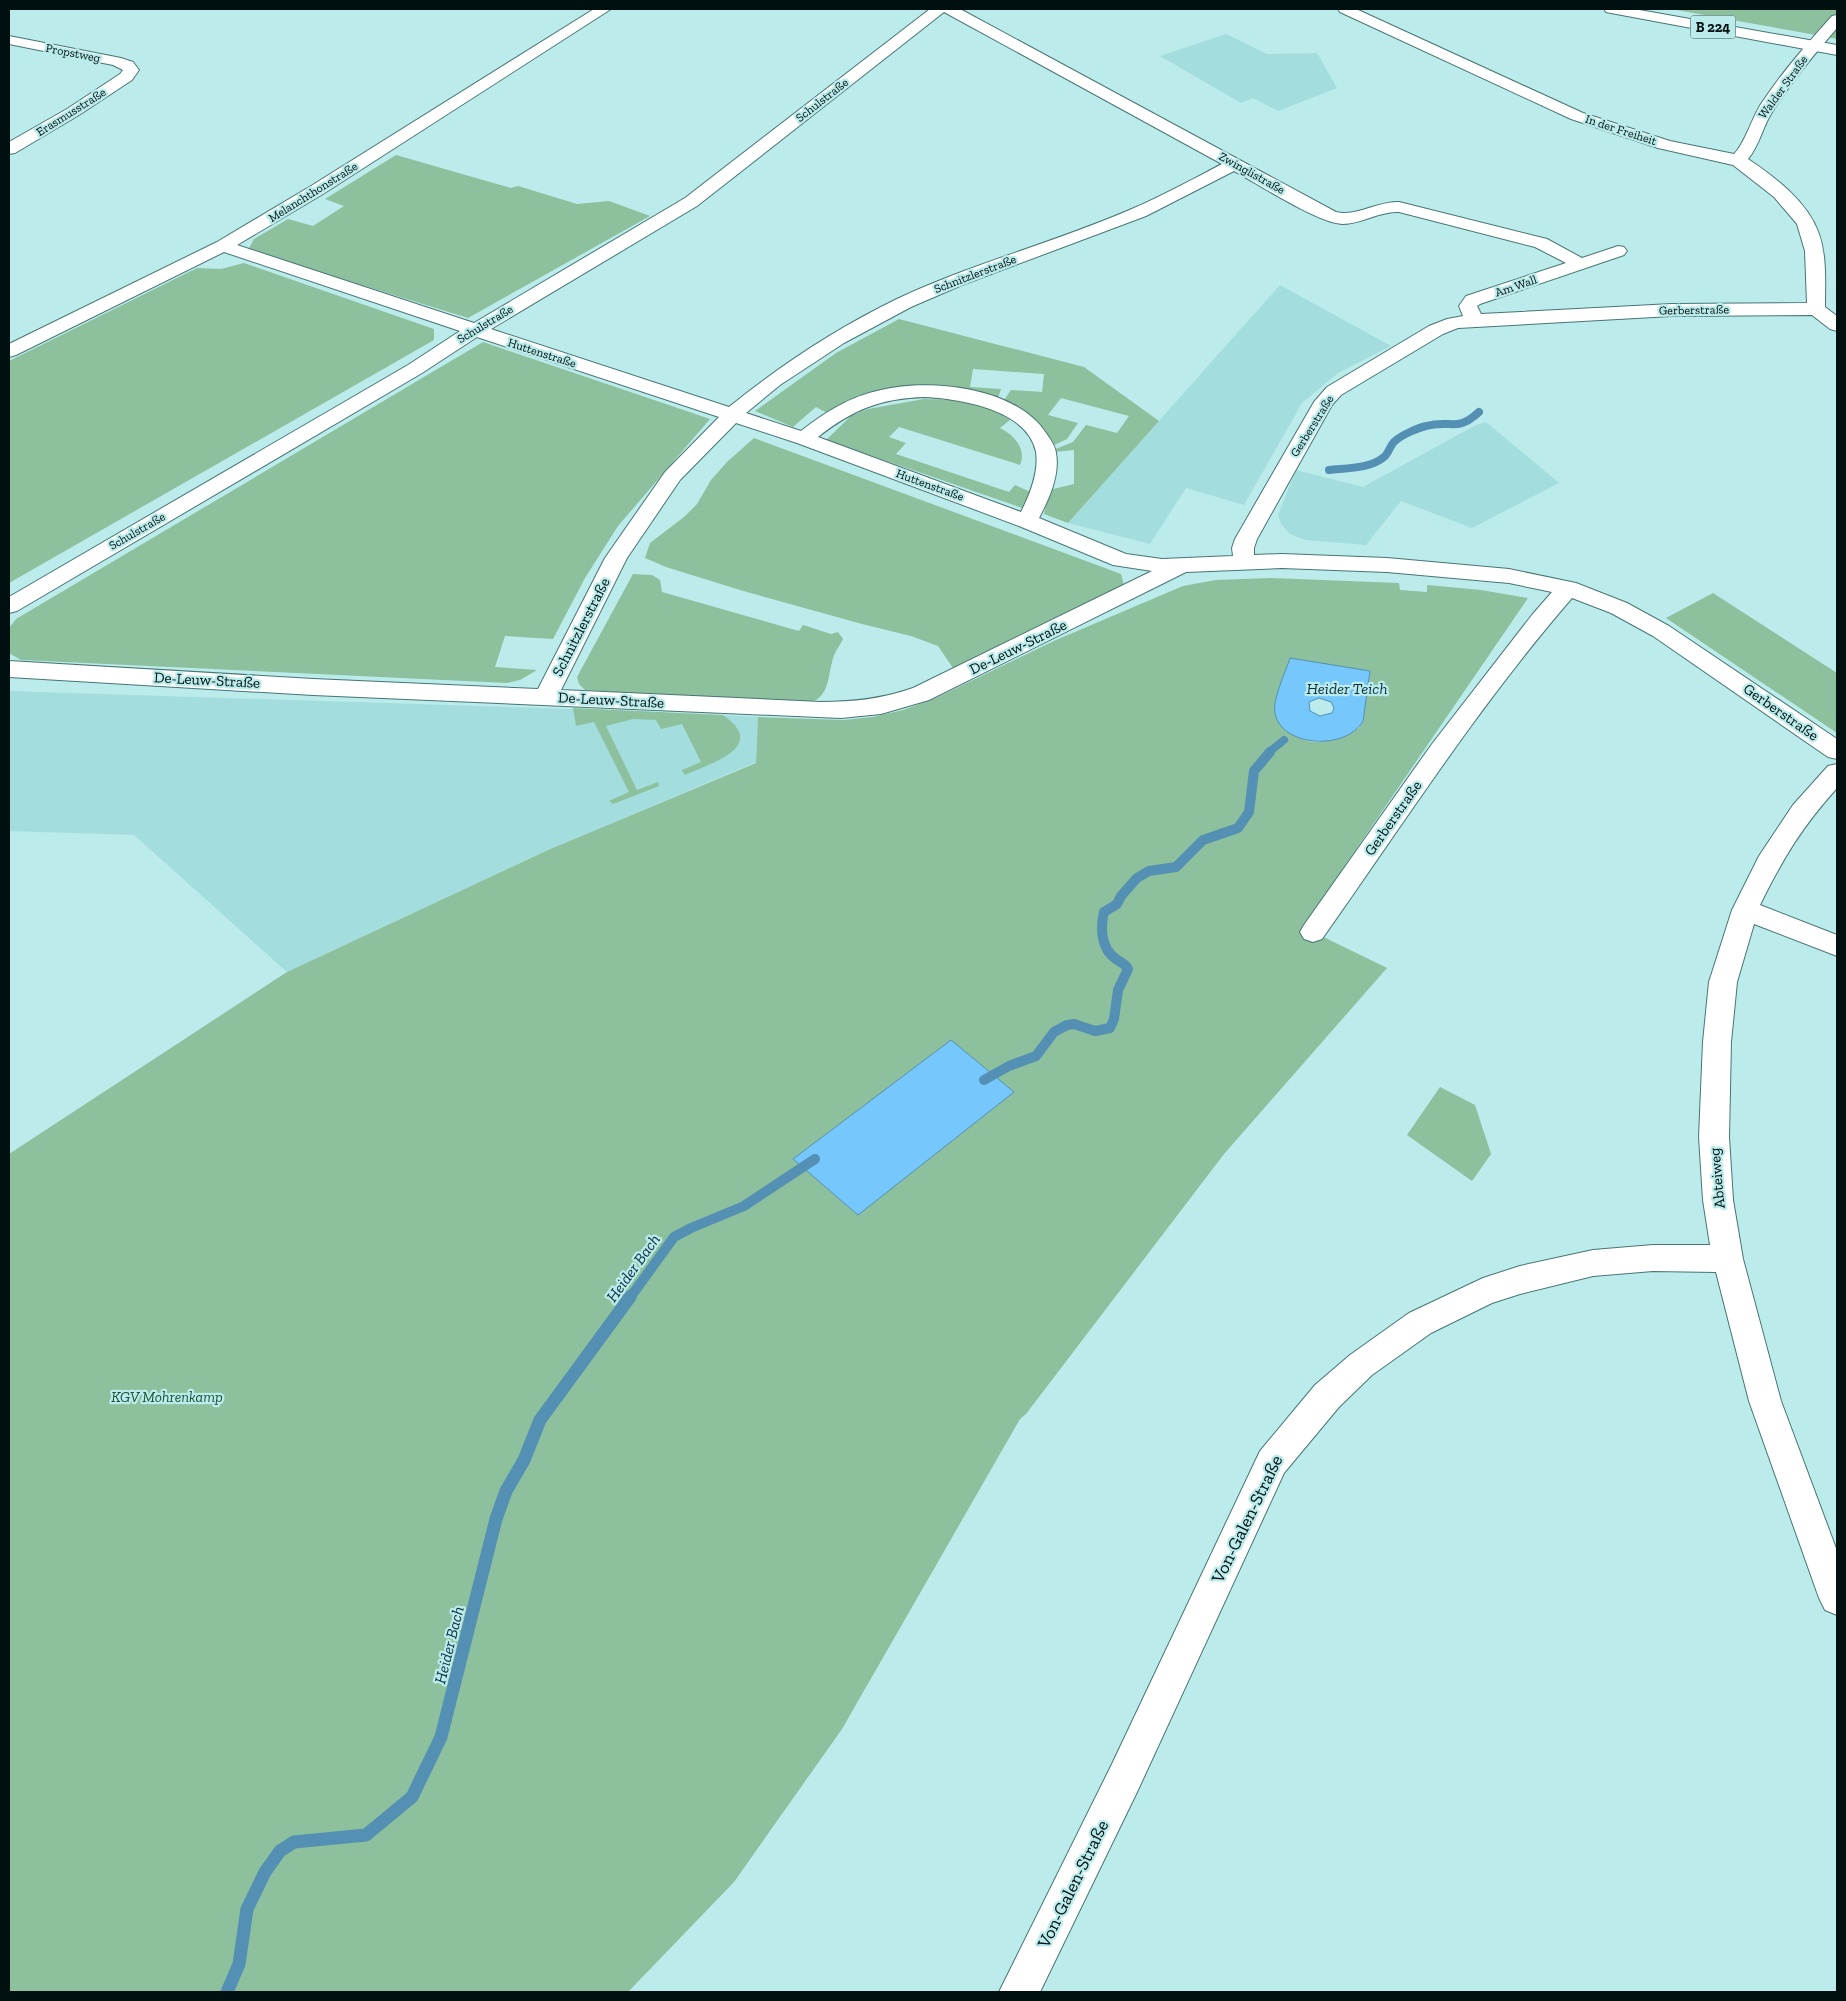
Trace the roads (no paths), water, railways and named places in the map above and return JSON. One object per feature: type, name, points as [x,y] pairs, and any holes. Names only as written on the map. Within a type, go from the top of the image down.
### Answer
[{"type":"street","name":"Melanchthonstraße","points":[[9,351],[223,246],[317,190],[604,9]]},
{"type":"street","name":"Schulstraße","points":[[9,606],[407,374],[475,330],[691,202],[939,9]]},
{"type":"street","name":"Zwinglistraße","points":[[949,9],[1336,218],[1361,216],[1384,207],[1398,207],[1541,243],[1578,261]]},
{"type":"street","name":"In der Freiheit","points":[[1346,9],[1578,116],[1647,140],[1717,158],[1737,160]]},
{"type":"street","name":"B 224","points":[[1611,9],[1837,50]]},
{"type":"street","name":"Walder Straße","points":[[1737,160],[1744,154],[1757,123],[1769,103],[1837,18]]},
{"type":"street","name":"Propstweg","points":[[9,40],[116,61],[128,65],[131,70],[130,72]]},
{"type":"street","name":"Erasmusstraße","points":[[9,148],[73,112],[126,77],[130,72]]},
{"type":"street","points":[[1737,160],[1781,194],[1804,218],[1810,232],[1815,254],[1816,309],[1837,325]]},
{"type":"street","name":"Schnitzlerstraße","points":[[545,697],[616,558],[672,476],[732,415],[773,381],[837,340],[904,303],[956,281],[1140,212],[1236,164]]},
{"type":"street","name":"Huttenstraße","points":[[223,246],[804,439],[1027,521],[1121,560],[1142,564],[1182,566],[1244,563]]},
{"type":"street","name":"Am Wall","points":[[1474,320],[1468,306],[1473,300],[1578,261],[1618,251]]},
{"type":"street","name":"Gerberstraße","points":[[1816,309],[1672,310],[1474,320],[1445,325],[1334,390],[1324,402],[1246,539],[1243,548],[1244,563],[1324,562],[1422,568],[1510,576],[1568,588],[1619,608],[1661,631],[1837,751]]},
{"type":"street","points":[[804,439],[829,418],[843,410],[883,395],[914,390],[939,391],[985,400],[1007,409],[1023,420],[1036,433],[1044,446],[1046,463],[1043,482],[1038,500],[1027,521]]},
{"type":"street","name":"De-Leuw-Straße","points":[[9,669],[847,711],[894,705],[921,694],[1182,566]]},
{"type":"street","name":"Gerberstraße","points":[[1312,932],[1441,750],[1540,620],[1568,588]]},
{"type":"street","name":"Abteiweg","points":[[1837,772],[1802,811],[1786,834],[1768,863],[1745,910],[1726,971],[1717,1042],[1714,1138],[1718,1200],[1728,1259],[1765,1402],[1837,1598]]},
{"type":"street","points":[[1745,910],[1837,946]]},
{"type":"street","name":"Von-Galen-Straße","points":[[1019,1992],[1124,1777],[1272,1462],[1326,1396],[1361,1365],[1420,1323],[1483,1292],[1520,1280],[1592,1263],[1653,1258],[1728,1259]]},
{"type":"water","name":"Heider Teich","points":[[1290,658],[1370,671],[1363,721],[1355,731],[1329,741],[1315,741],[1289,733],[1280,724],[1275,713],[1275,707]],"holes":[[[1319,698],[1331,702],[1334,708],[1332,713],[1320,716],[1310,711],[1309,702]]]},
{"type":"water","points":[[951,1040],[1014,1092],[858,1215],[793,1159]]},
{"type":"waterway","name":"Heider Bach","points":[[1329,470],[1372,464],[1386,455],[1395,441],[1410,432],[1435,424],[1459,424],[1479,412]]},
{"type":"waterway","name":"Heider Bach","points":[[1268,753],[1284,740]]},
{"type":"waterway","name":"Heider Bach","points":[[984,1080],[1009,1066],[1036,1056],[1054,1032],[1067,1025],[1074,1024],[1095,1031],[1110,1028],[1114,1019],[1118,990],[1128,969],[1107,950],[1102,931],[1104,912],[1117,904],[1121,896],[1137,878],[1149,871],[1176,867],[1203,840],[1238,828],[1249,812],[1254,771],[1270,752]]},
{"type":"waterway","name":"Heider Bach","points":[[629,1299],[674,1237],[744,1206],[815,1159]]},
{"type":"waterway","name":"Heider Bach","points":[[227,1992],[239,1964],[247,1909],[265,1872],[280,1851],[294,1842],[366,1835],[412,1797],[441,1737],[496,1519],[506,1491],[524,1460],[540,1420],[630,1297]]},
{"type":"park label","name":"KGV Mohrenkamp","points":[[167,1397]]}]
